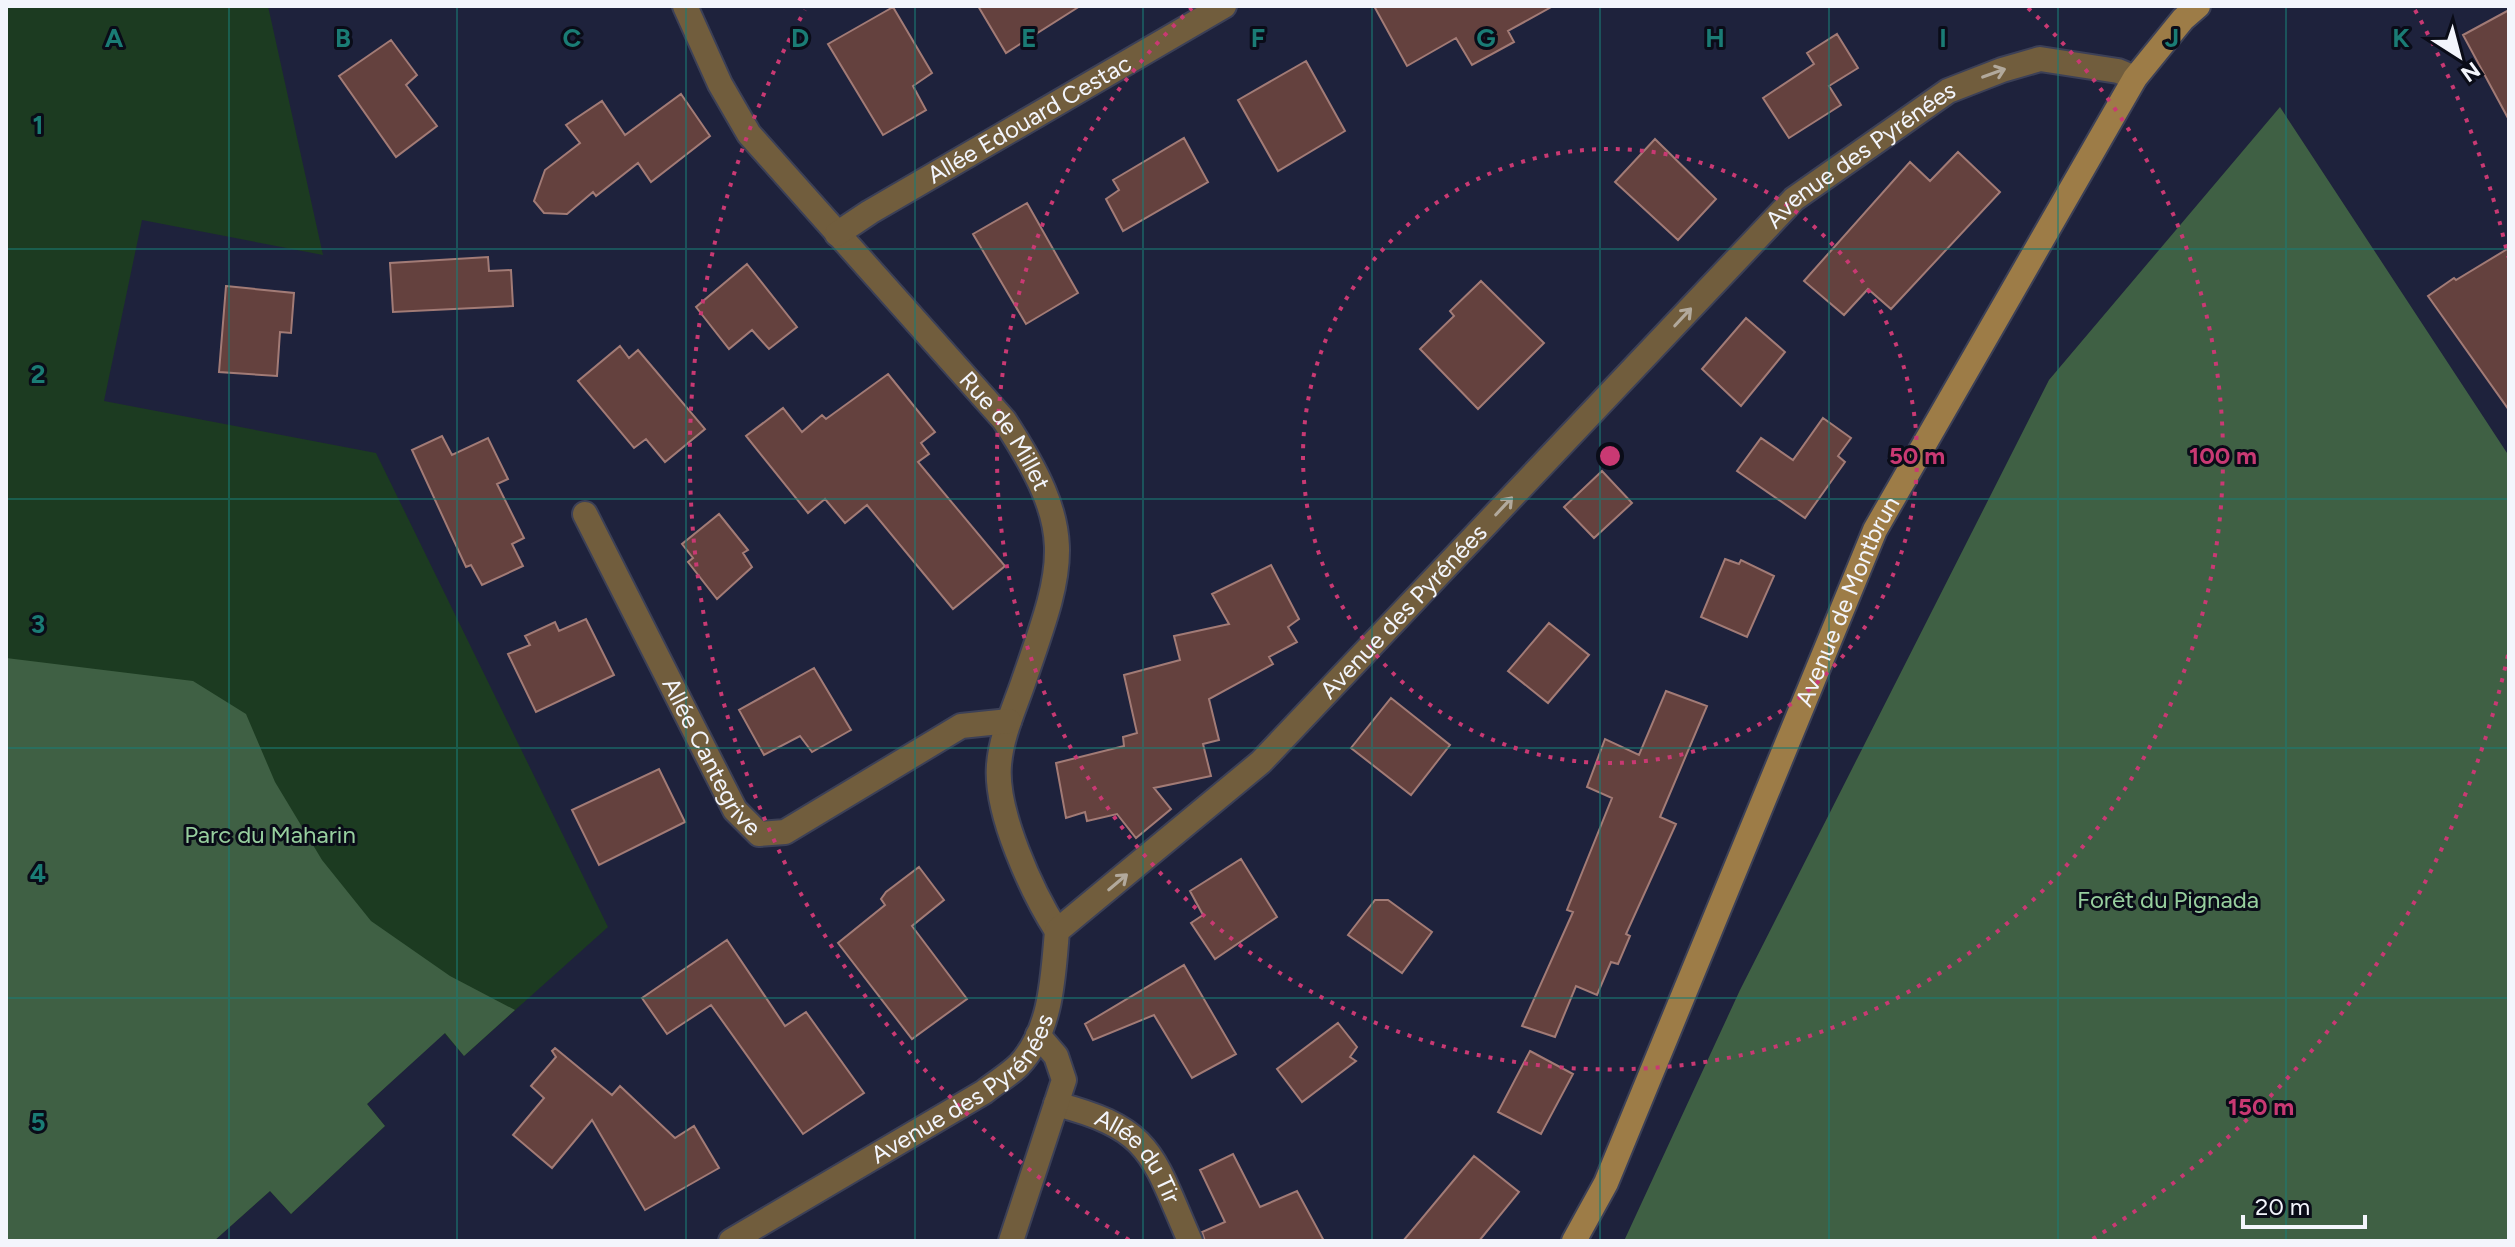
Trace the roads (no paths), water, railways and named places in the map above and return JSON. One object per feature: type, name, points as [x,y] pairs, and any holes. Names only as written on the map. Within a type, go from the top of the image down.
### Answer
[{"type":"street","name":"Rue de Millet","points":[[685,6],[720,84],[749,134],[1004,420],[1033,464],[1053,509],[1059,555],[1050,606],[1009,721],[999,766],[1007,817],[1024,873],[1057,931]]},
{"type":"street","name":"Allée Edouard Cestac","points":[[837,234],[1224,6]]},
{"type":"street","name":"Avenue de Montbrun","points":[[1574,1241],[1606,1183],[1875,530],[2135,78],[2183,19],[2198,6]]},
{"type":"street","name":"Avenue des Pyrénées","points":[[731,1241],[984,1092],[1019,1065],[1038,1035],[1051,997],[1057,931],[1261,762],[1794,199],[1948,91],[2002,70],[2040,59],[2118,71],[2135,78]]},
{"type":"street","name":"Allée Cantegrive","points":[[585,514],[735,810],[759,834],[785,832],[961,726],[1009,721]]},
{"type":"street","points":[[1011,1241],[1064,1080],[1056,1056],[1038,1035]]},
{"type":"street","name":"Allée du Tir","points":[[1056,1104],[1099,1115],[1133,1133],[1156,1163],[1190,1241]]},
{"type":"park label","name":"Parc du Maharin","points":[[270,835]]},
{"type":"park label","name":"Forêt du Pignada","points":[[2168,900]]}]
